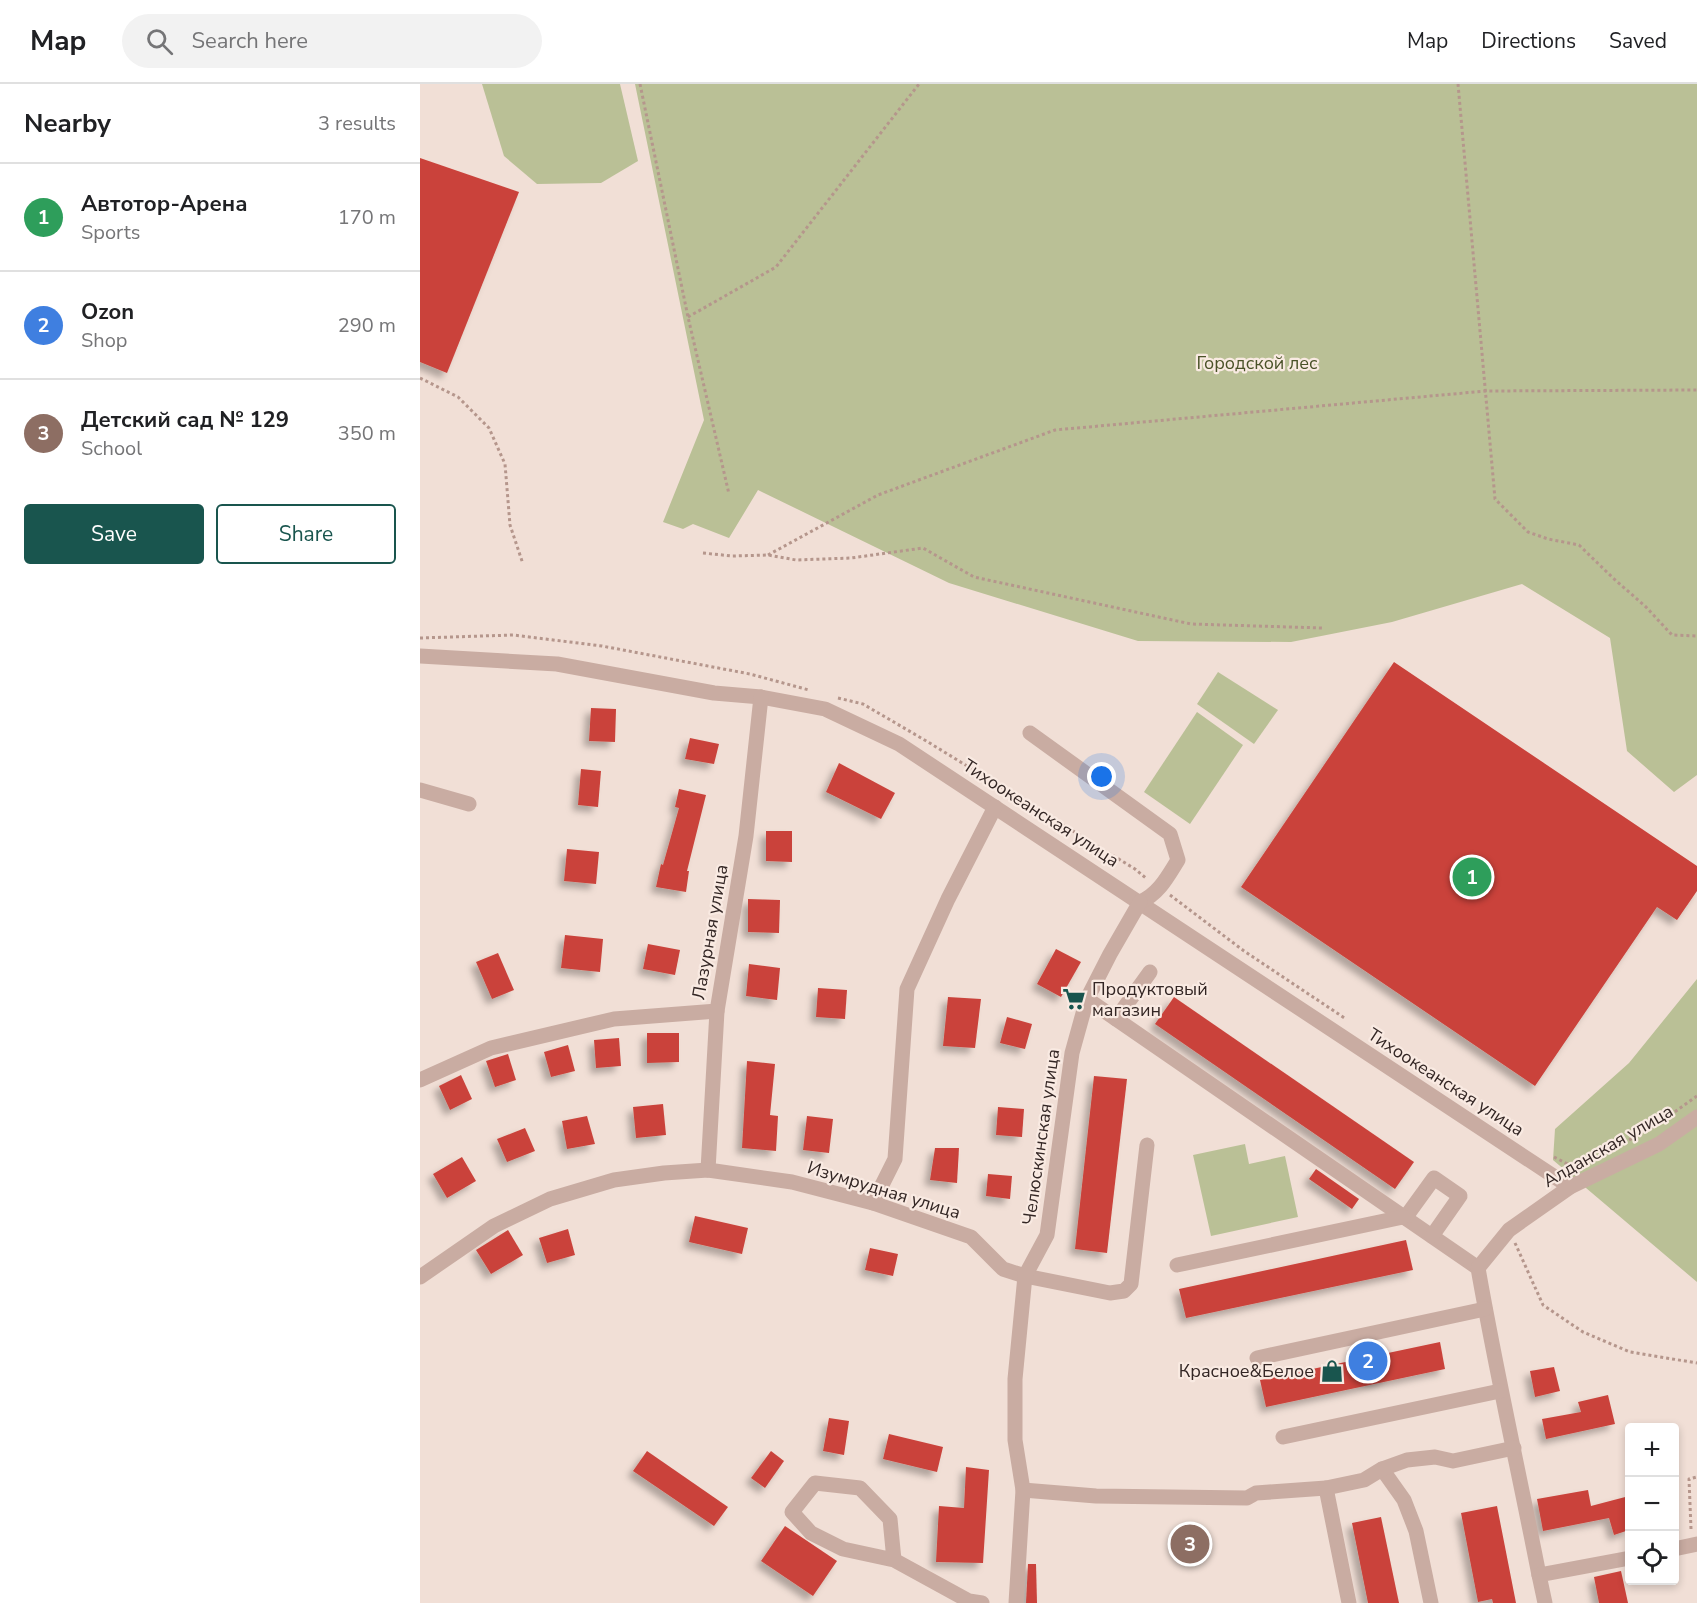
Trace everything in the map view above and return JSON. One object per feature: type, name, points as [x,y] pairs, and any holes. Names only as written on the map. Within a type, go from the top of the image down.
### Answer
[{"type":"street","name":"Тихоокеанская улица","points":[[420,656],[557,664],[714,693],[760,697],[825,708],[899,744],[1570,1187]]},
{"type":"street","name":"Лазурная улица","points":[[420,1080],[491,1048],[614,1019],[717,1011],[746,836],[760,697]]},
{"type":"street","points":[[1030,733],[1170,834],[1178,860],[1166,880],[1151,897],[1140,902]]},
{"type":"street","points":[[420,790],[470,804]]},
{"type":"street","points":[[873,1203],[895,1159],[907,989],[948,899],[995,807]]},
{"type":"street","name":"Челюскинская улица","points":[[1016,1603],[1023,1490],[1015,1440],[1015,1379],[1024,1276],[1047,1235],[1072,1053],[1087,999],[1140,902]]},
{"type":"street","points":[[1116,1020],[1150,972]]},
{"type":"street","points":[[1087,999],[1478,1268],[1500,1391],[1514,1448],[1545,1603]]},
{"type":"street","points":[[708,1170],[717,1011]]},
{"type":"street","name":"Алданская улица","points":[[1478,1268],[1509,1230],[1570,1187],[1659,1144],[1697,1117]]},
{"type":"street","name":"Изумрудная улица","points":[[420,1276],[494,1226],[550,1199],[614,1180],[708,1170],[792,1182],[873,1203],[971,1237],[1003,1269],[1024,1276],[1110,1293],[1124,1291],[1131,1284],[1147,1145]]},
{"type":"street","points":[[1177,1265],[1404,1217],[1434,1178],[1460,1196],[1432,1236]]},
{"type":"street","points":[[1257,1358],[1485,1309]]},
{"type":"street","points":[[1283,1437],[1500,1391]]},
{"type":"street","points":[[1023,1490],[1096,1496],[1247,1498],[1256,1493],[1326,1488],[1364,1480],[1382,1469],[1407,1460],[1435,1457],[1453,1461],[1514,1448]]},
{"type":"street","points":[[1382,1469],[1404,1500],[1416,1531],[1431,1603]]},
{"type":"street","points":[[894,1560],[890,1519],[860,1488],[815,1483],[792,1512],[811,1533],[843,1549],[894,1560],[969,1601],[982,1603]]},
{"type":"street","points":[[1326,1488],[1349,1603]]},
{"type":"street","points":[[1679,1548],[1697,1544]]},
{"type":"street","points":[[1539,1575],[1625,1559]]},
{"type":"path","points":[[640,84],[688,317],[729,494]]},
{"type":"path","points":[[688,317],[777,267],[919,84]]},
{"type":"path","points":[[1458,84],[1495,499],[1528,532],[1548,539],[1579,545],[1646,607],[1672,635],[1697,636]]},
{"type":"path","points":[[420,378],[458,397],[489,428],[505,464],[510,525],[523,564]]},
{"type":"path","points":[[768,555],[878,495],[1055,430],[1486,391],[1697,390]]},
{"type":"path","points":[[703,553],[732,556],[768,555],[796,560],[851,558],[923,548],[974,577],[1180,622],[1323,628]]},
{"type":"path","points":[[1509,1230],[1543,1305],[1583,1332],[1630,1352],[1697,1364]]},
{"type":"path","points":[[1691,1529],[1689,1479],[1697,1477]]},
{"type":"green space","points":[[482,84],[620,84],[638,161],[601,183],[537,184],[504,156]]},
{"type":"green space","name":"Городской лес","points":[[635,84],[1697,84],[1697,775],[1674,792],[1627,751],[1610,638],[1522,584],[1392,622],[1291,642],[1138,641],[949,583],[758,490],[729,538],[693,524],[683,529],[663,522],[704,420]]},
{"type":"green space","points":[[1218,672],[1278,710],[1254,744],[1197,704]]},
{"type":"green space","points":[[1197,712],[1243,745],[1190,824],[1144,792]]},
{"type":"green space","points":[[1697,979],[1697,1282],[1553,1160],[1555,1129],[1629,1063]]},
{"type":"green space","points":[[1245,1144],[1249,1164],[1285,1156],[1298,1217],[1211,1236],[1193,1155]]},
{"type":"building","points":[[420,158],[519,192],[447,373],[420,362]]},
{"type":"building","points":[[1394,662],[1697,866],[1697,891],[1677,920],[1657,907],[1535,1086],[1241,887]]},
{"type":"building","points":[[591,708],[616,709],[615,742],[589,741]]},
{"type":"building","points":[[690,738],[719,744],[714,764],[685,759]]},
{"type":"building","points":[[839,763],[895,793],[881,819],[826,792]]},
{"type":"building","points":[[581,769],[601,771],[598,807],[578,805]]},
{"type":"building","points":[[679,789],[706,795],[687,871],[689,871],[686,892],[656,887],[679,808],[675,807]]},
{"type":"building","points":[[766,831],[792,831],[792,862],[766,861]]},
{"type":"building","points":[[567,849],[599,852],[596,884],[564,881]]},
{"type":"building","points":[[748,899],[780,900],[779,933],[748,932]]},
{"type":"building","points":[[565,935],[603,939],[600,972],[561,968]]},
{"type":"building","points":[[648,944],[680,950],[675,975],[643,969]]},
{"type":"building","points":[[1056,949],[1081,962],[1061,997],[1037,984]]},
{"type":"building","points":[[498,953],[514,990],[492,999],[476,962]]},
{"type":"building","points":[[749,964],[780,968],[777,1000],[746,996]]},
{"type":"building","points":[[818,988],[847,990],[845,1019],[816,1017]]},
{"type":"building","points":[[948,997],[981,999],[975,1048],[943,1046]]},
{"type":"building","points":[[1174,997],[1414,1162],[1395,1189],[1155,1024]]},
{"type":"building","points":[[1007,1017],[1032,1024],[1025,1049],[1000,1043]]},
{"type":"building","points":[[647,1033],[679,1033],[679,1062],[647,1063]]},
{"type":"building","points":[[619,1038],[621,1066],[596,1068],[594,1040]]},
{"type":"building","points":[[568,1045],[575,1071],[551,1077],[544,1052]]},
{"type":"building","points":[[508,1054],[516,1080],[495,1087],[486,1061]]},
{"type":"building","points":[[747,1061],[775,1064],[770,1115],[778,1116],[776,1151],[742,1148]]},
{"type":"building","points":[[461,1075],[472,1099],[450,1110],[439,1086]]},
{"type":"building","points":[[1094,1076],[1127,1079],[1107,1253],[1075,1249]]},
{"type":"building","points":[[663,1104],[666,1135],[636,1138],[633,1107]]},
{"type":"building","points":[[998,1107],[1024,1109],[1022,1137],[996,1135]]},
{"type":"building","points":[[587,1116],[595,1144],[567,1149],[562,1121]]},
{"type":"building","points":[[807,1116],[833,1119],[829,1153],[803,1150]]},
{"type":"building","points":[[525,1128],[535,1151],[507,1162],[497,1139]]},
{"type":"building","points":[[935,1148],[959,1148],[957,1183],[930,1180]]},
{"type":"building","points":[[462,1157],[476,1181],[447,1198],[433,1174]]},
{"type":"building","points":[[1316,1169],[1359,1199],[1352,1209],[1309,1179]]},
{"type":"building","points":[[988,1174],[1012,1176],[1010,1199],[986,1196]]},
{"type":"building","points":[[695,1216],[748,1228],[742,1254],[689,1242]]},
{"type":"building","points":[[568,1229],[575,1255],[547,1263],[539,1238]]},
{"type":"building","points":[[508,1230],[523,1255],[491,1274],[476,1250]]},
{"type":"building","points":[[1406,1240],[1413,1270],[1186,1318],[1179,1289]]},
{"type":"building","points":[[870,1248],[898,1254],[893,1276],[865,1270]]},
{"type":"building","points":[[1440,1342],[1445,1369],[1266,1407],[1260,1380]]},
{"type":"building","points":[[1554,1367],[1560,1391],[1535,1397],[1530,1371]]},
{"type":"building","points":[[1608,1395],[1615,1424],[1546,1439],[1542,1419],[1581,1412],[1578,1402]]},
{"type":"building","points":[[829,1418],[849,1421],[844,1455],[823,1451]]},
{"type":"building","points":[[889,1434],[943,1447],[937,1472],[883,1459]]},
{"type":"building","points":[[647,1451],[728,1507],[714,1526],[633,1471]]},
{"type":"building","points":[[771,1451],[784,1461],[765,1488],[751,1478]]},
{"type":"building","points":[[966,1467],[989,1470],[983,1563],[936,1562],[939,1506],[964,1508]]},
{"type":"building","points":[[1588,1490],[1591,1506],[1625,1497],[1625,1531],[1614,1535],[1609,1518],[1543,1531],[1537,1499]]},
{"type":"building","points":[[1497,1506],[1516,1603],[1493,1603],[1492,1599],[1478,1602],[1461,1513]]},
{"type":"building","points":[[1381,1517],[1399,1603],[1368,1603],[1352,1523]]},
{"type":"building","points":[[785,1526],[837,1561],[813,1596],[761,1561]]},
{"type":"building","points":[[1028,1564],[1036,1564],[1037,1603],[1026,1603]]},
{"type":"building","points":[[1621,1571],[1628,1603],[1599,1603],[1594,1577]]},
{"type":"place","name":"Автотор-Арена","points":[[1472,877]]},
{"type":"place","name":"Продуктовый магазин","points":[[1074,999]]},
{"type":"place","name":"Ozon","points":[[1368,1361]]},
{"type":"place","name":"Красное&Белое","points":[[1332,1371]]},
{"type":"place","name":"Детский сад № 129","points":[[1190,1544]]}]
